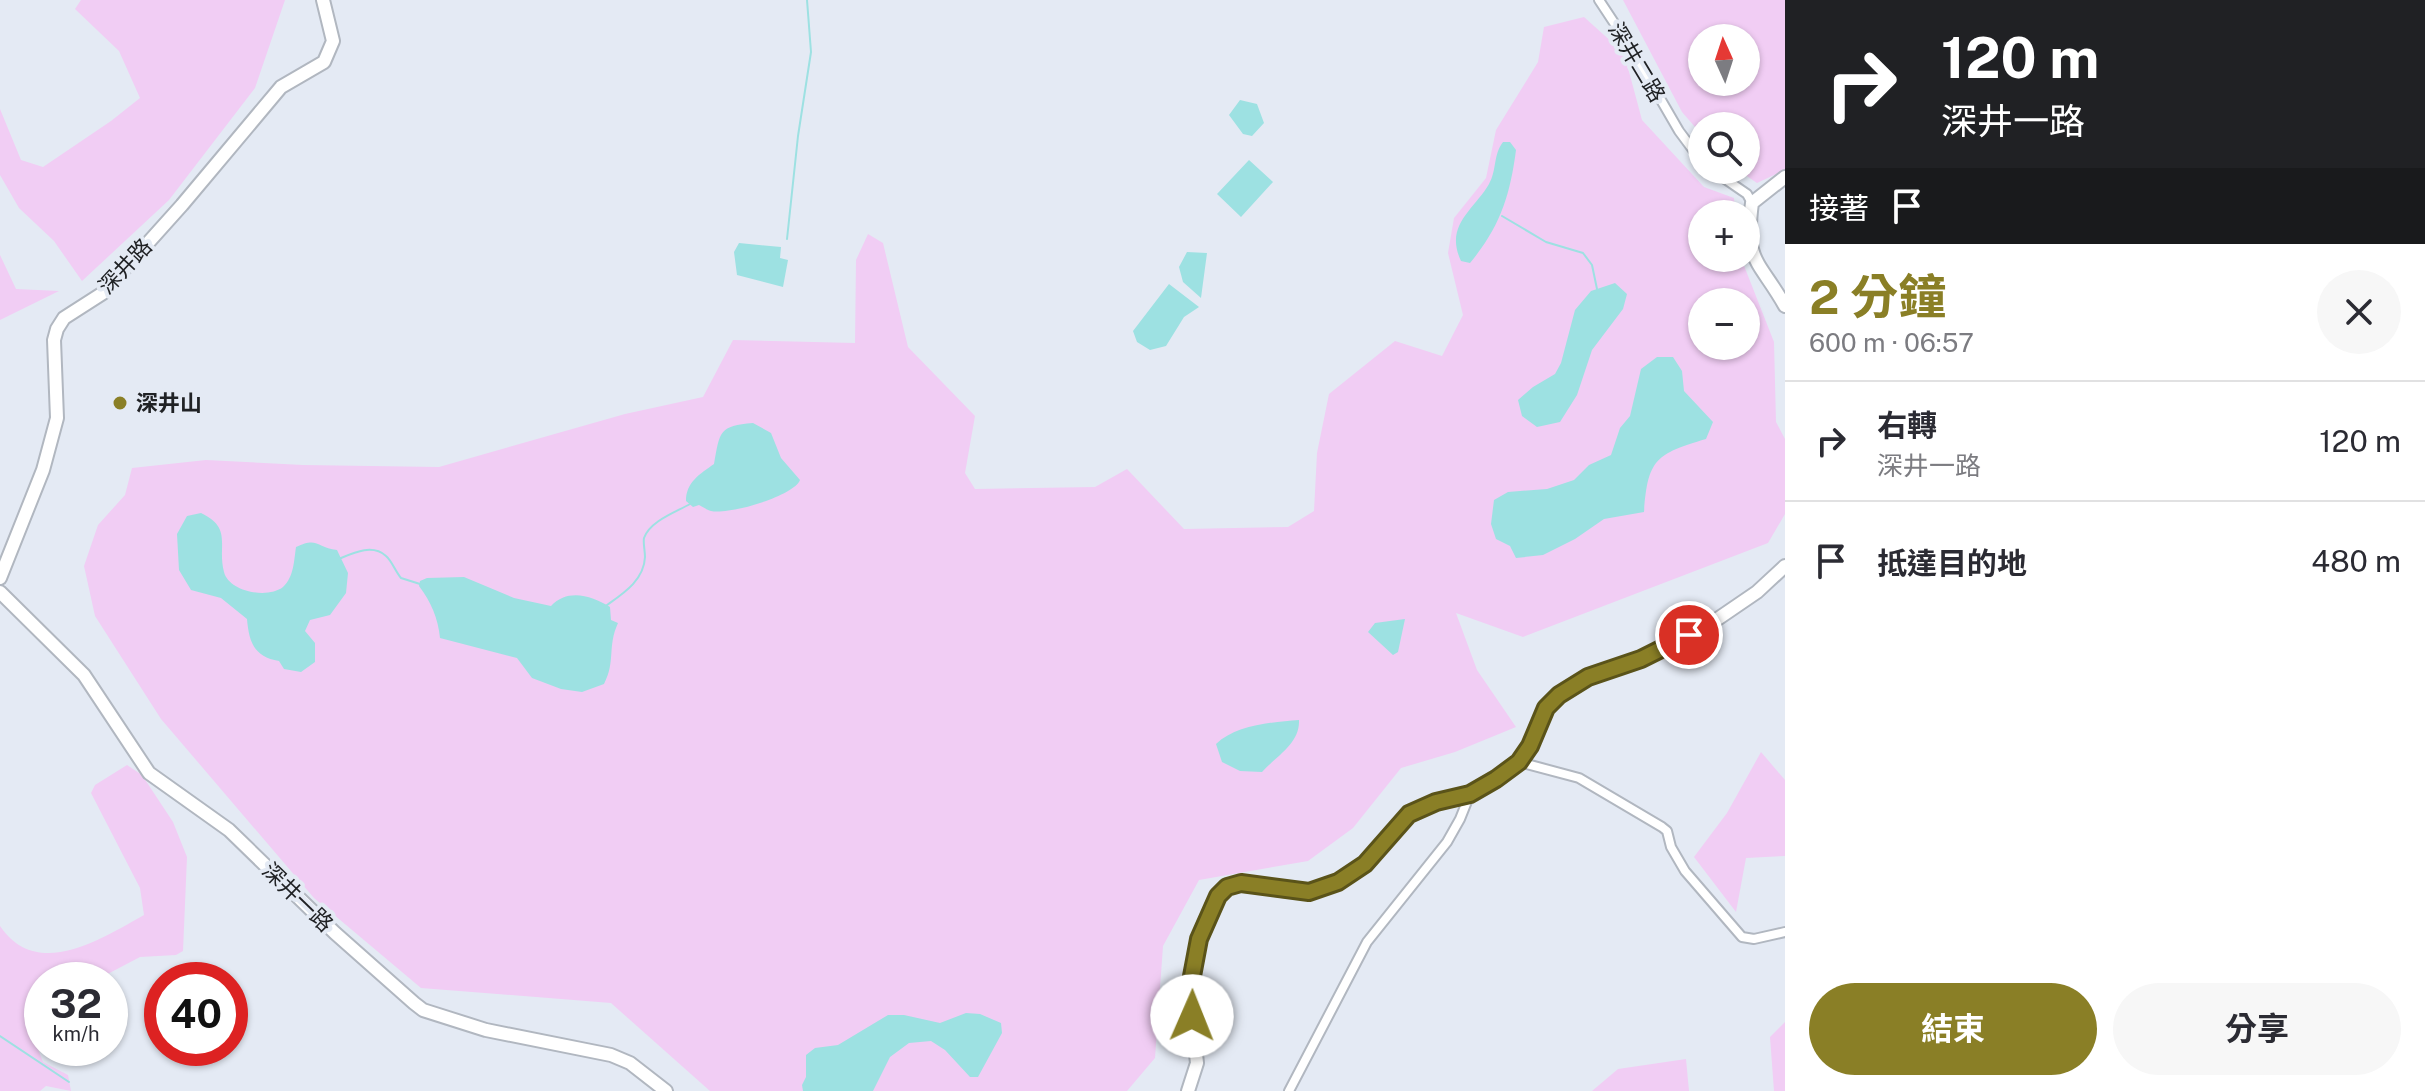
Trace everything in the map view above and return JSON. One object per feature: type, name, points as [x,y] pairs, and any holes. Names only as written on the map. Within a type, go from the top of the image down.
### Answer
[{"type":"street","name":"深井路","points":[[0,578],[43,470],[57,418],[54,340],[57,329],[64,318],[103,293],[281,87],[324,62],[333,41],[323,0]]},
{"type":"street","name":"深井二路","points":[[1599,0],[1688,143]]},
{"type":"street","points":[[1756,200],[1785,177]]},
{"type":"street","points":[[1732,184],[1750,200]]},
{"type":"street","points":[[1760,268],[1785,306]]},
{"type":"street","points":[[1188,1091],[1197,1063],[1189,992],[1199,939],[1218,896],[1227,887],[1241,883],[1309,892],[1338,882],[1365,864],[1409,814],[1436,802],[1470,794],[1519,762],[1530,746],[1546,708],[1559,695],[1588,677],[1641,659],[1716,620],[1757,592],[1785,566]]},
{"type":"street","name":"深井一路","points":[[0,592],[84,675],[149,773],[229,830],[335,933],[423,1010],[486,1030],[611,1055],[630,1063],[666,1091]]},
{"type":"street","points":[[1519,762],[1579,778],[1662,827],[1667,831],[1671,847],[1685,871],[1742,937],[1754,939],[1785,932]]},
{"type":"street","points":[[1289,1091],[1367,942],[1447,842],[1470,794]]},
{"type":"shaded area","points":[[81,0],[285,0],[255,88],[169,200],[82,281],[54,241],[19,208],[0,175],[0,109],[21,160],[43,167],[140,98],[119,51],[75,9]]},
{"type":"shaded area","points":[[1623,0],[1785,0],[1785,170],[1760,182],[1760,112],[1688,112],[1688,119]]},
{"type":"shaded area","points":[[1584,17],[1624,53],[1642,120],[1688,170],[1688,184],[1701,184],[1734,198],[1688,200],[1688,272],[1746,272],[1753,288],[1688,288],[1688,360],[1760,360],[1760,306],[1774,342],[1776,422],[1785,439],[1785,514],[1768,543],[1523,637],[1456,613],[1477,670],[1516,727],[1455,752],[1401,768],[1353,828],[1308,861],[1199,880],[1163,946],[1155,1058],[1127,1091],[710,1091],[611,1003],[421,988],[314,898],[161,719],[95,616],[84,566],[98,525],[125,495],[132,468],[206,460],[439,467],[625,414],[703,397],[733,340],[855,343],[856,260],[868,234],[883,243],[908,347],[975,416],[965,473],[975,489],[1095,487],[1127,469],[1184,529],[1288,527],[1314,511],[1317,453],[1329,394],[1395,341],[1442,356],[1463,315],[1448,253],[1454,218],[1486,178],[1496,130],[1538,62],[1544,27]]},
{"type":"shaded area","points":[[1240,100],[1257,104],[1264,123],[1252,136],[1243,134],[1229,115]]},
{"type":"shaded area","points":[[1503,142],[1510,142],[1516,150],[1502,210],[1489,237],[1470,263],[1461,261],[1456,237],[1458,228],[1489,184]]},
{"type":"shaded area","points":[[1249,160],[1273,182],[1241,217],[1217,194]]},
{"type":"shaded area","points":[[739,243],[781,247],[780,258],[788,260],[783,287],[737,275],[734,252]]},
{"type":"shaded area","points":[[1187,252],[1207,253],[1201,298],[1183,282],[1179,267]]},
{"type":"shaded area","points":[[0,255],[16,289],[59,291],[0,320]]},
{"type":"shaded area","points":[[1615,283],[1627,294],[1623,309],[1592,350],[1577,395],[1560,422],[1537,427],[1522,416],[1518,400],[1555,374],[1561,363],[1575,310],[1591,291]]},
{"type":"shaded area","points":[[1169,284],[1199,307],[1184,317],[1166,346],[1150,350],[1137,342],[1133,331]]},
{"type":"shaded area","points":[[1657,357],[1673,357],[1682,371],[1684,391],[1713,422],[1706,439],[1675,449],[1657,462],[1648,481],[1644,512],[1604,519],[1575,539],[1543,555],[1516,558],[1510,546],[1496,539],[1491,524],[1494,500],[1508,492],[1547,489],[1574,480],[1589,465],[1611,455],[1620,428],[1630,416],[1641,369]]},
{"type":"shaded area","points":[[753,423],[771,433],[781,458],[800,480],[774,498],[745,507],[710,511],[699,505],[693,507],[686,501],[688,489],[714,464],[723,432],[733,426]]},
{"type":"shaded area","points":[[201,513],[211,519],[220,531],[222,563],[227,579],[250,592],[268,593],[283,587],[291,573],[296,547],[313,543],[337,550],[348,573],[346,593],[330,615],[310,620],[305,631],[315,643],[315,662],[301,672],[284,669],[279,661],[258,652],[249,635],[247,619],[221,598],[191,590],[179,570],[177,534],[187,516]]},
{"type":"shaded area","points":[[464,577],[514,598],[551,606],[565,597],[580,596],[610,607],[611,620],[618,623],[604,684],[582,692],[561,689],[532,678],[517,658],[440,638],[436,617],[419,586],[420,581]]},
{"type":"shaded area","points":[[1405,619],[1398,652],[1393,655],[1368,632],[1375,623]]},
{"type":"shaded area","points":[[1299,720],[1296,736],[1262,772],[1240,771],[1222,762],[1216,744],[1224,738],[1255,726]]},
{"type":"shaded area","points":[[1761,752],[1785,780],[1785,856],[1746,858],[1736,912],[1694,857],[1727,813]]},
{"type":"shaded area","points":[[127,765],[142,775],[173,822],[187,857],[183,951],[176,955],[140,957],[128,963],[24,962],[24,1066],[51,1066],[68,1075],[71,1091],[46,1086],[40,1091],[0,1091],[0,926],[15,942],[32,951],[50,953],[89,944],[144,915],[140,888],[91,793],[95,785]]},
{"type":"shaded area","points":[[966,1013],[980,1014],[1001,1023],[1002,1033],[978,1077],[970,1077],[945,1050],[931,1041],[909,1043],[890,1057],[873,1091],[803,1091],[806,1055],[815,1048],[838,1045],[888,1015],[904,1015],[940,1023]]},
{"type":"shaded area","points":[[1785,1022],[1785,1091],[1774,1091],[1770,1037]]},
{"type":"shaded area","points":[[1686,1059],[1689,1091],[1592,1091],[1618,1069]]},
{"type":"waterway","points":[[787,239],[811,52],[807,0]]},
{"type":"waterway","points":[[1502,216],[1546,242],[1583,253],[1592,265],[1597,289]]},
{"type":"waterway","points":[[607,605],[632,585],[641,573],[647,532],[664,518],[690,504]]},
{"type":"waterway","points":[[341,558],[364,550],[375,550],[388,558],[401,578],[420,584]]},
{"type":"waterway","points":[[0,1036],[69,1082]]},
{"type":"place","name":"深井山","points":[[120,403]]},
{"type":"route","points":[[1192,1016],[1189,992],[1199,939],[1218,896],[1227,887],[1241,883],[1309,892],[1338,882],[1365,864],[1409,814],[1436,802],[1470,794],[1519,762],[1530,746],[1546,708],[1559,695],[1588,677],[1641,659],[1689,635]]}]
